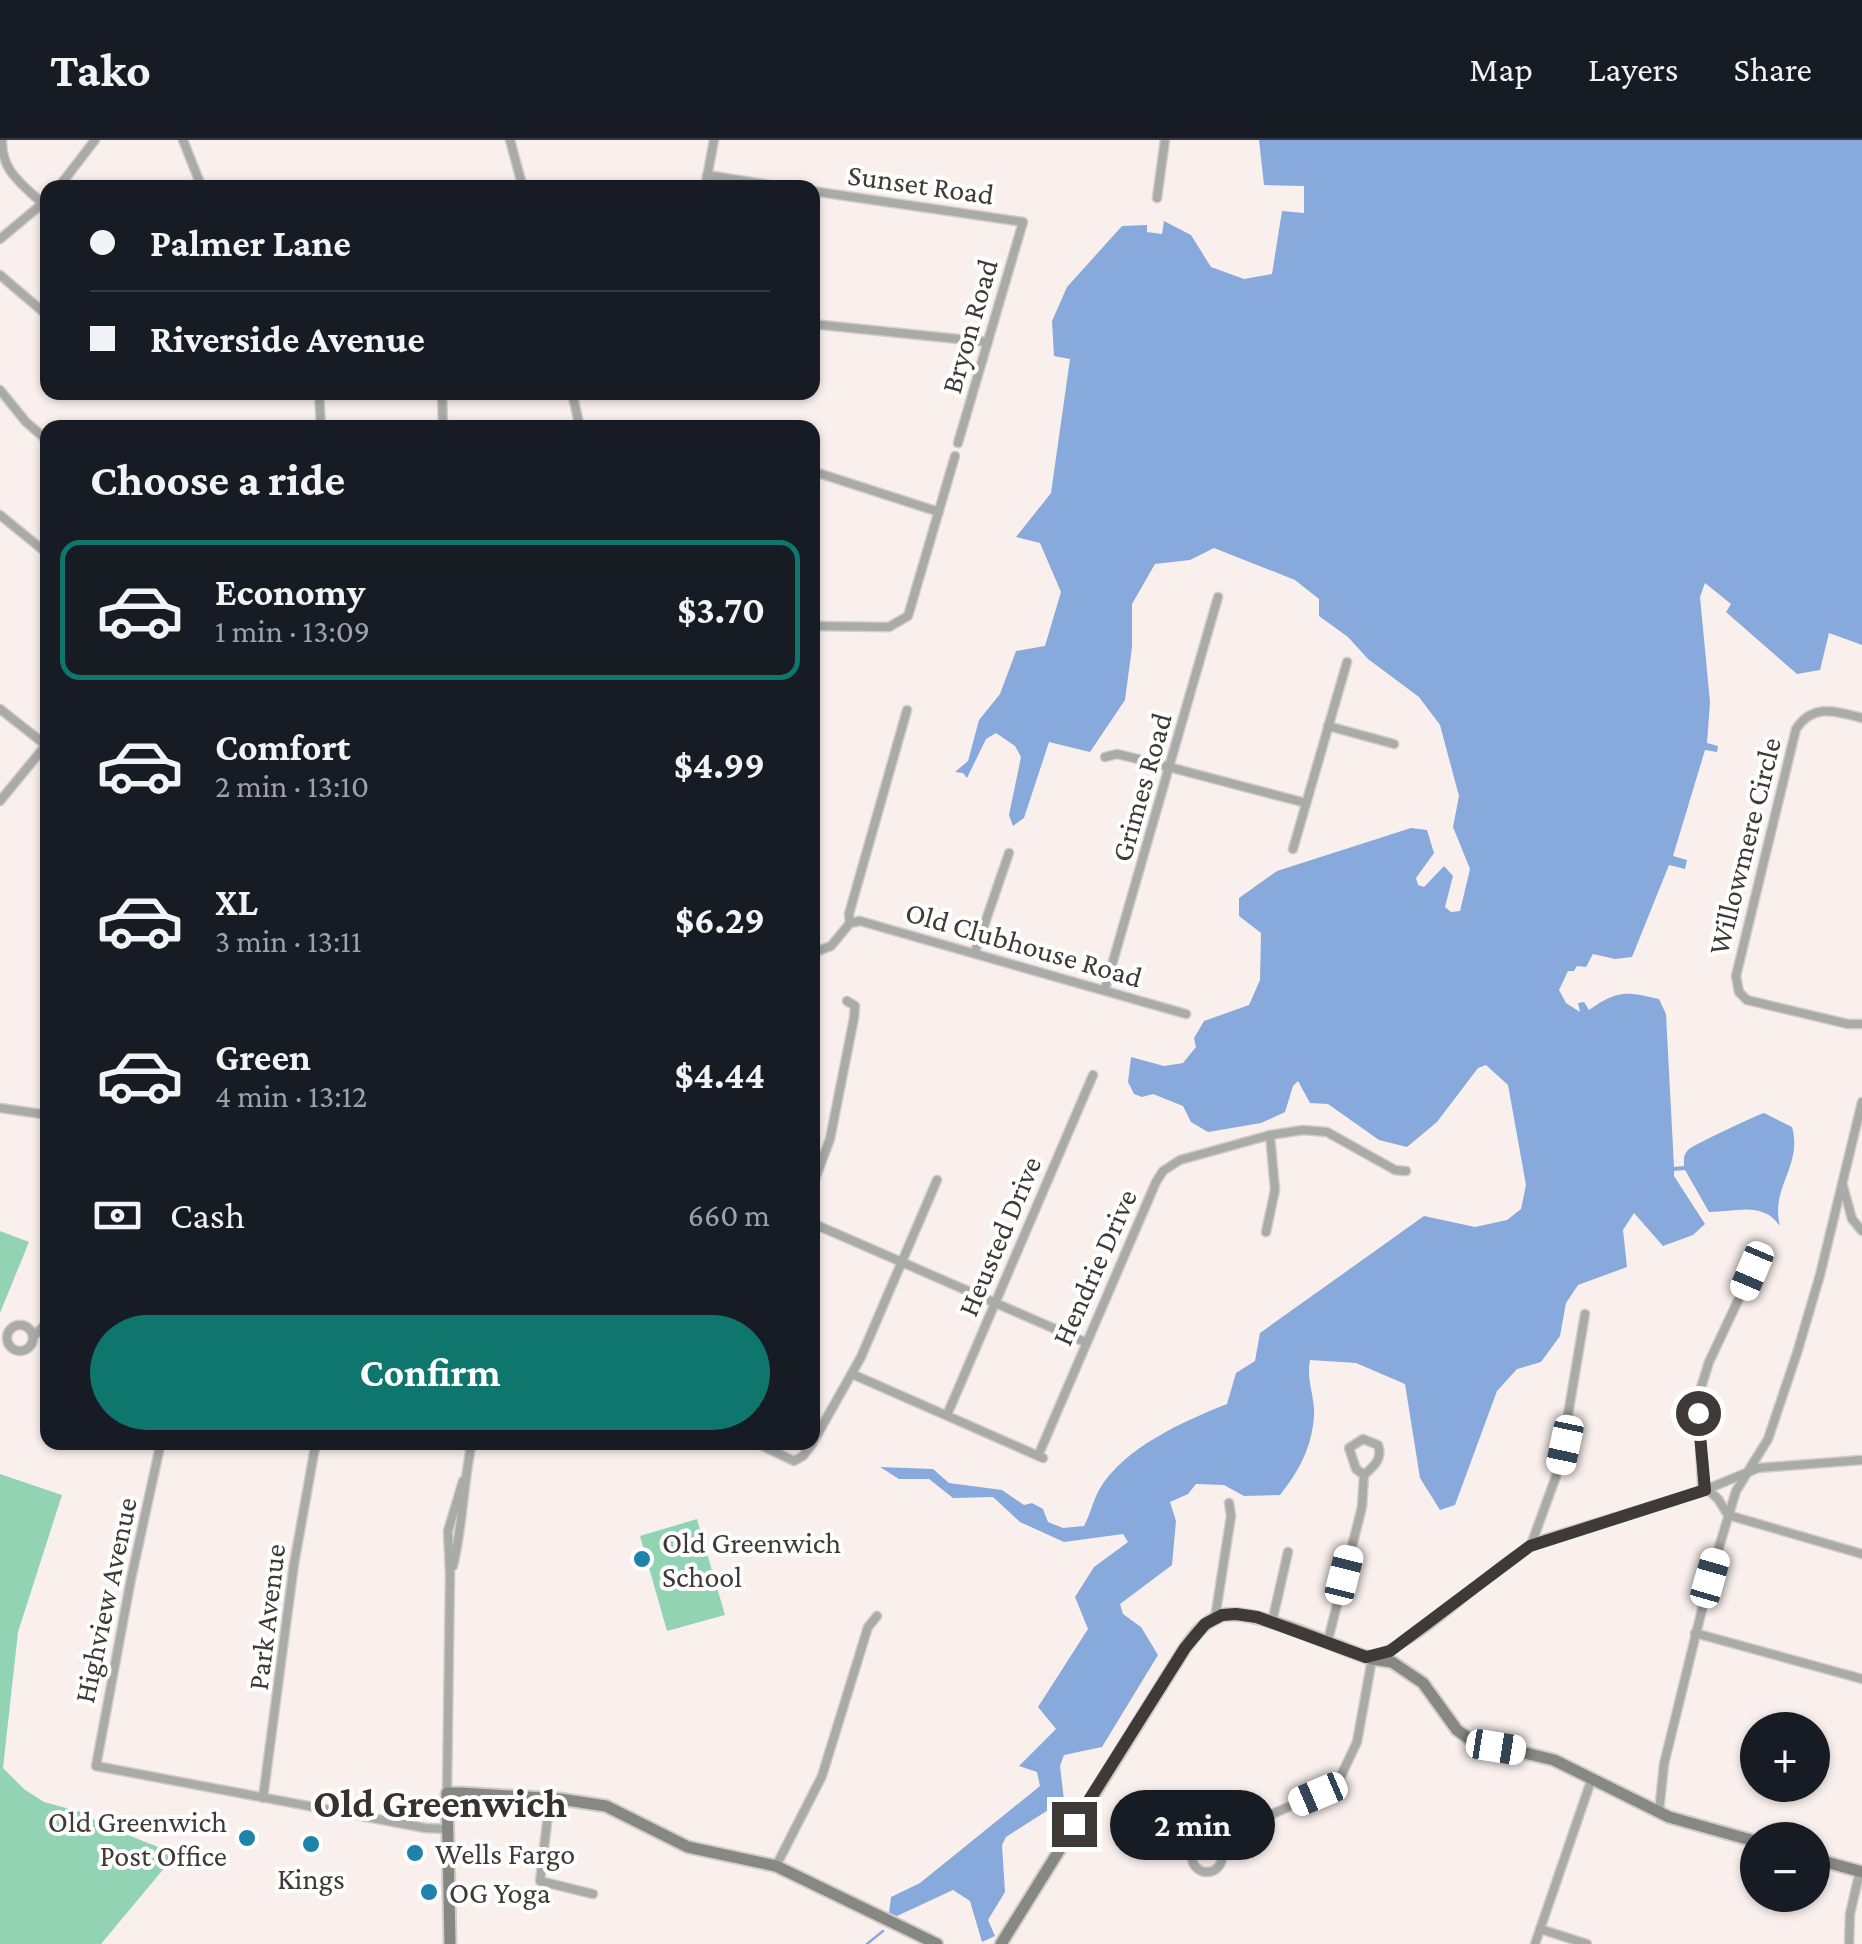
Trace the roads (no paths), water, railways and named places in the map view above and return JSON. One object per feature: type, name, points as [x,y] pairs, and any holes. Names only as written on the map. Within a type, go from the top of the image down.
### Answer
[{"type":"street","points":[[2,140],[8,171],[40,198]]},
{"type":"street","points":[[64,180],[95,140]]},
{"type":"street","points":[[184,140],[199,180]]},
{"type":"street","points":[[510,140],[521,180]]},
{"type":"street","points":[[706,180],[714,140]]},
{"type":"street","points":[[1158,198],[1164,140]]},
{"type":"street","points":[[707,175],[739,180]]},
{"type":"street","name":"Sunset Road","points":[[820,192],[1023,222]]},
{"type":"street","points":[[0,238],[40,206]]},
{"type":"street","name":"Bryon Road","points":[[958,442],[1023,222]]},
{"type":"street","points":[[0,275],[40,309]]},
{"type":"street","points":[[820,325],[988,342]]},
{"type":"street","points":[[0,390],[40,434]]},
{"type":"street","points":[[820,626],[888,627],[908,616],[955,456]]},
{"type":"street","points":[[820,473],[939,512]]},
{"type":"street","points":[[0,515],[40,548]]},
{"type":"street","name":"Grimes Road","points":[[1105,989],[1218,597]]},
{"type":"street","points":[[1293,849],[1346,662]]},
{"type":"street","points":[[0,709],[40,740]]},
{"type":"street","points":[[820,950],[831,946],[850,922],[849,914],[908,710]]},
{"type":"street","name":"Willowmere Circle","points":[[1862,718],[1824,710],[1805,718],[1796,729],[1736,976],[1738,992],[1747,1000],[1862,1024]]},
{"type":"street","points":[[1328,726],[1394,744]]},
{"type":"street","points":[[0,801],[40,754]]},
{"type":"street","points":[[1105,756],[1117,754],[1306,803]]},
{"type":"street","points":[[975,952],[1010,853]]},
{"type":"street","name":"Old Clubhouse Road","points":[[850,922],[860,921],[975,952],[1186,1014]]},
{"type":"street","points":[[820,1166],[830,1139],[851,1004]]},
{"type":"street","name":"Willowmere Circle","points":[[1848,1024],[1862,1033]]},
{"type":"street","name":"Heusted Drive","points":[[946,1415],[1093,1075]]},
{"type":"street","points":[[1659,1812],[1664,1764],[1728,1515],[1736,1491],[1768,1438],[1786,1385],[1820,1275],[1862,1102]]},
{"type":"street","points":[[0,1108],[40,1113]]},
{"type":"street","name":"Hendrie Drive","points":[[946,1415],[1041,1457],[1085,1342],[1163,1171],[1180,1160],[1303,1130],[1327,1132],[1395,1170],[1406,1171]]},
{"type":"street","points":[[1266,1232],[1275,1190],[1270,1135]]},
{"type":"street","points":[[820,1428],[852,1374],[937,1180]]},
{"type":"street","points":[[1842,1183],[1852,1219],[1862,1232]]},
{"type":"street","points":[[820,1227],[1085,1342]]},
{"type":"street","points":[[1752,1271],[1715,1346],[1698,1397],[1705,1490],[1718,1499],[1728,1515],[1862,1554]]},
{"type":"street","points":[[1530,1546],[1560,1468],[1585,1314]]},
{"type":"street","points":[[33,1337],[40,1330]]},
{"type":"street","points":[[852,1374],[946,1415]]},
{"type":"street","points":[[1327,1644],[1362,1507],[1364,1475],[1378,1462],[1380,1453],[1378,1445],[1363,1439],[1349,1448],[1356,1469],[1364,1475]]},
{"type":"street","name":"Highview Avenue","points":[[160,1450],[96,1766],[263,1798]]},
{"type":"street","name":"Park Avenue","points":[[263,1798],[294,1564],[315,1450]]},
{"type":"street","points":[[450,1944],[447,1794],[450,1575],[470,1450]]},
{"type":"street","points":[[770,1450],[794,1460],[807,1450]]},
{"type":"street","points":[[1369,1658],[1400,1646],[1530,1546],[1705,1490],[1748,1470],[1862,1460]]},
{"type":"street","points":[[454,1539],[448,1524],[464,1481]]},
{"type":"street","points":[[1215,1618],[1231,1516],[1229,1503]]},
{"type":"street","points":[[448,1524],[455,1520],[461,1523]]},
{"type":"street","points":[[1272,1622],[1288,1552]]},
{"type":"street","points":[[1001,1944],[1185,1648],[1215,1618],[1245,1614],[1405,1669],[1423,1683],[1457,1730],[1471,1740],[1540,1755],[1659,1812],[1740,1837]]},
{"type":"street","points":[[776,1866],[816,1791],[868,1627],[877,1616]]},
{"type":"street","points":[[1695,1633],[1862,1679]]},
{"type":"street","points":[[1400,1646],[1405,1669]]},
{"type":"street","points":[[1218,1846],[1232,1832],[1318,1794],[1339,1780],[1357,1742],[1369,1658]]},
{"type":"street","points":[[1535,1944],[1592,1778]]},
{"type":"street","points":[[447,1794],[550,1798],[606,1806],[688,1847],[776,1866],[937,1944]]},
{"type":"street","points":[[263,1798],[448,1829]]},
{"type":"street","points":[[550,1798],[540,1881],[592,1894]]},
{"type":"street","points":[[1207,1842],[1218,1846],[1223,1856],[1216,1869],[1207,1873],[1194,1866],[1195,1847],[1207,1842]]},
{"type":"street","points":[[1830,1863],[1861,1871],[1850,1914],[1849,1944]]},
{"type":"street","points":[[1540,1929],[1586,1944]]},
{"type":"water","points":[[1259,140],[1862,140],[1862,645],[1829,633],[1820,670],[1797,674],[1726,612],[1731,604],[1705,583],[1700,597],[1710,702],[1707,743],[1718,746],[1717,752],[1705,750],[1673,856],[1687,860],[1685,869],[1669,865],[1632,957],[1615,959],[1593,954],[1586,967],[1568,971],[1559,990],[1566,1003],[1580,1012],[1578,1003],[1584,1002],[1589,1010],[1622,994],[1659,999],[1666,1014],[1674,1167],[1684,1166],[1692,1147],[1764,1113],[1792,1127],[1793,1153],[1779,1200],[1780,1226],[1757,1211],[1709,1212],[1685,1170],[1674,1171],[1705,1224],[1693,1235],[1663,1246],[1634,1213],[1623,1230],[1627,1267],[1578,1285],[1566,1303],[1560,1336],[1541,1362],[1517,1369],[1497,1391],[1455,1505],[1440,1510],[1420,1478],[1405,1384],[1356,1363],[1310,1360],[1314,1416],[1311,1438],[1299,1468],[1280,1495],[1244,1496],[1224,1485],[1196,1484],[1188,1494],[1170,1502],[1176,1521],[1172,1565],[1120,1604],[1123,1614],[1141,1627],[1158,1655],[1102,1747],[1064,1755],[1060,1766],[1064,1800],[1006,1837],[1002,1845],[1005,1892],[988,1920],[995,1936],[982,1942],[970,1901],[953,1890],[897,1916],[889,1913],[891,1897],[920,1883],[1040,1786],[1037,1772],[1019,1766],[1056,1729],[1038,1707],[1088,1629],[1075,1597],[1094,1567],[1128,1542],[1123,1534],[1064,1542],[1020,1522],[993,1497],[953,1498],[929,1479],[899,1479],[880,1467],[933,1469],[949,1483],[1002,1490],[1024,1505],[1032,1503],[1043,1509],[1048,1522],[1063,1528],[1084,1526],[1099,1490],[1123,1461],[1174,1428],[1227,1404],[1236,1373],[1255,1361],[1260,1333],[1424,1216],[1475,1227],[1507,1220],[1521,1209],[1526,1185],[1508,1085],[1486,1065],[1478,1068],[1437,1122],[1407,1147],[1379,1140],[1328,1104],[1310,1103],[1298,1081],[1285,1112],[1261,1123],[1208,1132],[1191,1122],[1183,1106],[1153,1094],[1134,1094],[1128,1082],[1131,1057],[1164,1066],[1183,1063],[1196,1047],[1194,1038],[1204,1021],[1249,1005],[1260,980],[1261,933],[1239,916],[1239,898],[1277,871],[1411,828],[1427,830],[1434,853],[1416,878],[1418,885],[1424,887],[1444,866],[1453,876],[1445,907],[1451,912],[1460,911],[1470,869],[1453,827],[1459,796],[1440,725],[1419,697],[1319,616],[1319,599],[1295,580],[1214,548],[1190,560],[1155,564],[1132,604],[1132,647],[1125,700],[1090,752],[1049,742],[1024,818],[1013,826],[1009,815],[1021,757],[1015,746],[996,733],[986,739],[967,778],[955,772],[968,761],[979,720],[1000,694],[1016,651],[1045,646],[1061,592],[1040,543],[1016,537],[1051,493],[1070,359],[1054,356],[1052,321],[1067,287],[1122,226],[1147,225],[1147,232],[1162,234],[1164,221],[1191,235],[1211,267],[1244,279],[1272,274],[1282,211],[1304,213],[1304,186],[1264,185]]},
{"type":"waterway","points":[[867,1944],[883,1931]]},
{"type":"place","name":"Old Greenwich School","points":[[642,1559]]},
{"type":"place","name":"Old Greenwich Post Office","points":[[247,1838]]},
{"type":"place","name":"Kings","points":[[311,1844]]},
{"type":"place","name":"Wells Fargo","points":[[415,1853]]},
{"type":"place","name":"OG Yoga","points":[[429,1892]]},
{"type":"district","name":"Old Greenwich","points":[[440,1803]]}]
